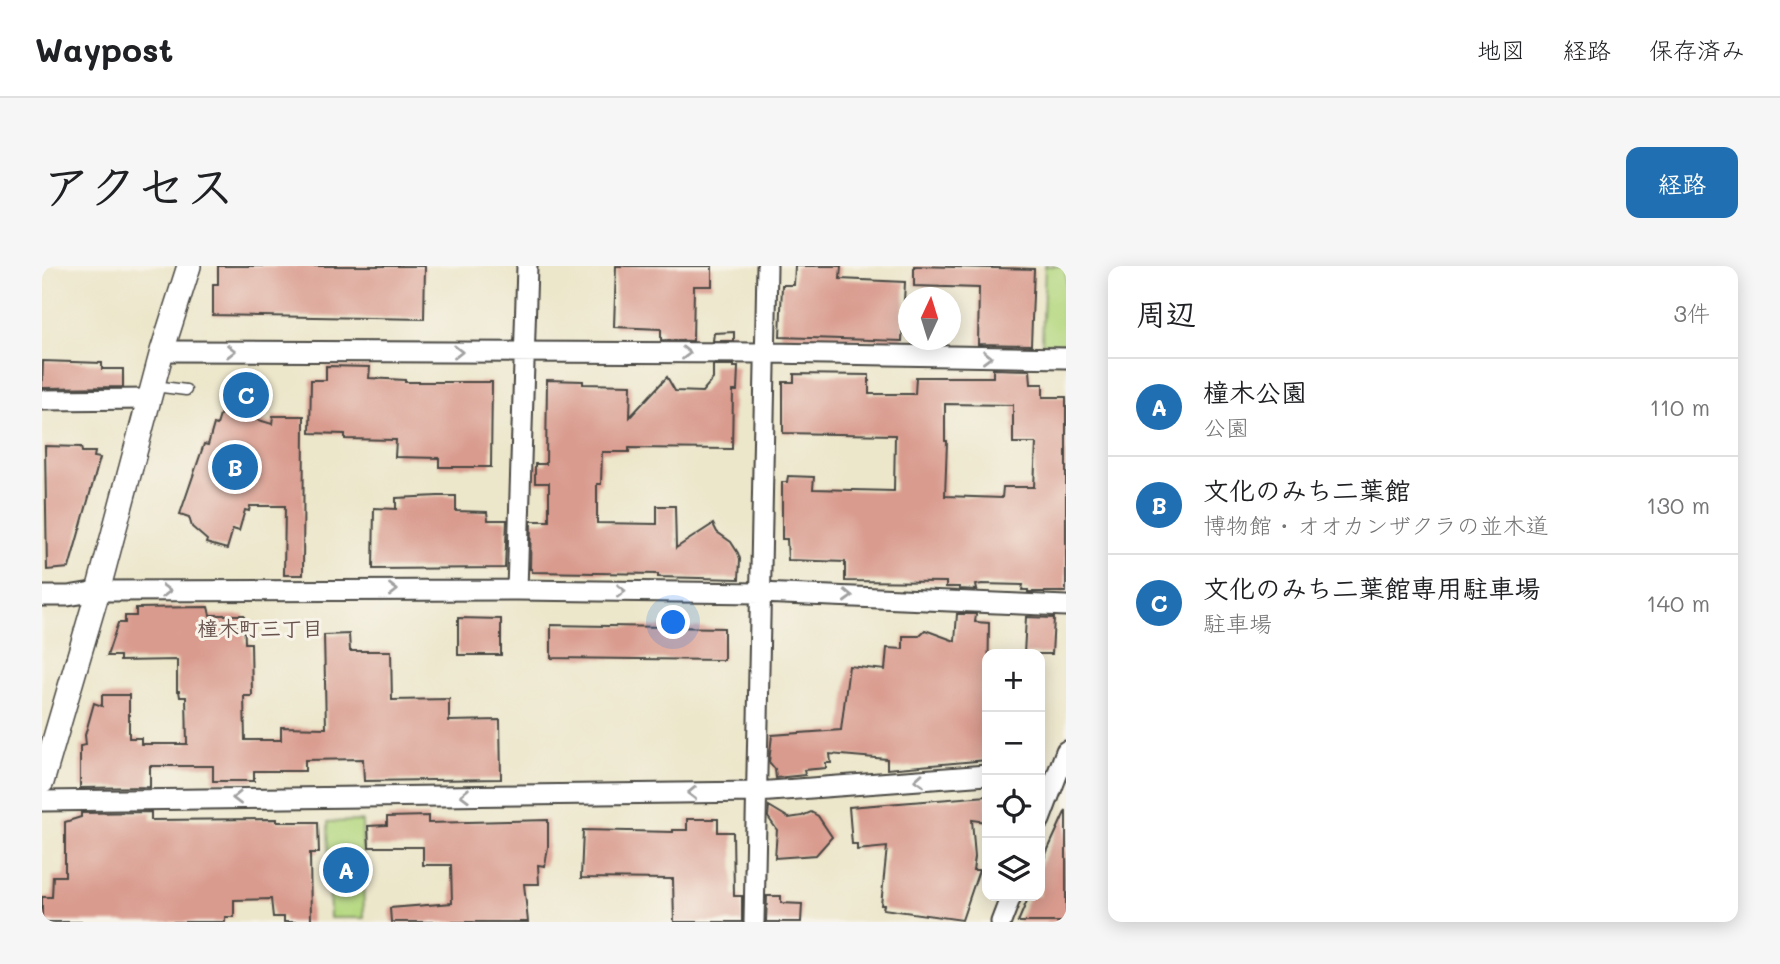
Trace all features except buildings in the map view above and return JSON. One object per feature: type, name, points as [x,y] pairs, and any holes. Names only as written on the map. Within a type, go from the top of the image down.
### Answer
[{"type":"street","points":[[42,782],[98,591],[162,351],[189,266]]},
{"type":"street","points":[[517,590],[527,266]]},
{"type":"street","points":[[754,922],[767,266]]},
{"type":"street","points":[[162,351],[765,353],[1066,358]]},
{"type":"street","points":[[42,400],[151,393]]},
{"type":"street","points":[[42,596],[68,596],[98,591],[517,590],[760,593],[1066,606]]},
{"type":"street","points":[[1045,792],[1049,770],[1066,751]]},
{"type":"street","points":[[42,802],[757,792],[982,775]]},
{"type":"street","points":[[1001,922],[1009,901]]},
{"type":"lane","points":[[151,393],[186,390]]},
{"type":"green space","points":[[1045,266],[1066,266],[1066,344],[1042,343]]},
{"type":"green space","points":[[362,821],[364,918],[330,918],[328,822]]},
{"type":"place","name":"文化のみち二葉館専用駐車場","points":[[246,395]]},
{"type":"place","name":"文化のみち二葉館","points":[[235,467]]},
{"type":"place","name":"橦木公園","points":[[346,870]]},
{"type":"district","name":"橦木町三丁目","points":[[260,629]]}]
